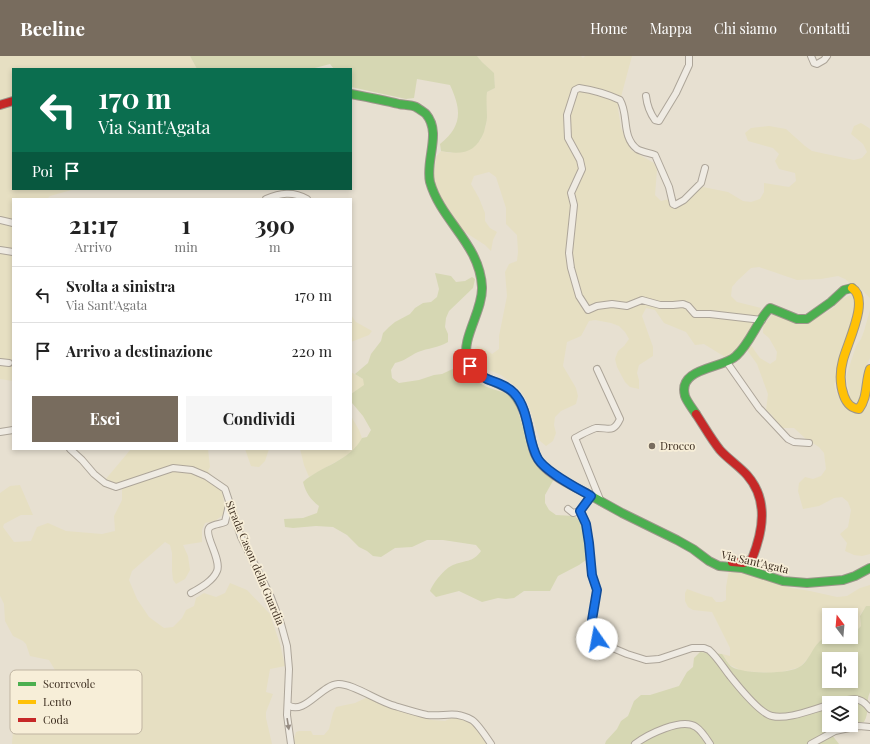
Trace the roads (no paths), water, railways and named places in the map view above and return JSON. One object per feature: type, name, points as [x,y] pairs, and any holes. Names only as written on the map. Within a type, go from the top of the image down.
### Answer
[{"type":"street","points":[[646,96],[648,107],[653,118],[659,121],[676,93],[690,65],[689,56]]},
{"type":"street","points":[[811,56],[814,63],[817,64],[824,60],[827,56]]},
{"type":"street","points":[[705,168],[701,183],[684,200],[675,205],[673,204],[670,187],[655,155],[639,150],[631,142],[627,133],[624,111],[620,100],[606,94],[587,89],[579,88],[576,90],[567,115],[567,128],[568,138],[580,160],[582,169],[571,193],[574,205],[569,253],[571,268],[579,296],[588,310],[596,306],[612,304],[627,306],[642,300],[673,306],[682,304],[688,306],[696,314],[710,314],[762,320]]},
{"type":"street","name":"Via Sant'Agata","points":[[352,94],[416,107],[428,115],[434,138],[429,169],[433,189],[443,212],[470,246],[481,278],[480,302],[468,342],[466,355],[467,362],[473,370],[486,378],[505,385],[515,394],[522,406],[535,454],[540,463],[559,477],[601,502],[671,536],[692,548],[713,564],[740,568],[782,581],[800,582],[847,579],[870,568]]},
{"type":"street","points":[[0,105],[12,101]]},
{"type":"street","points":[[270,198],[285,194],[293,194],[304,198]]},
{"type":"street","points":[[0,220],[12,223]]},
{"type":"street","points":[[0,250],[12,252]]},
{"type":"street","points":[[713,564],[719,560],[744,563],[752,559],[759,541],[763,516],[761,498],[753,482],[722,452],[708,434],[685,396],[684,390],[690,377],[696,372],[733,358],[754,334],[770,308],[792,318],[804,320],[831,302],[844,290],[853,288],[860,291],[864,296],[866,304],[865,316],[843,359],[841,377],[842,390],[846,402],[852,408],[859,409],[866,402],[870,369]]},
{"type":"street","points":[[726,361],[759,408],[788,439],[794,442],[809,443]]},
{"type":"street","points":[[0,362],[9,363]]},
{"type":"street","points":[[597,369],[620,419],[617,425],[612,428],[596,428],[575,438],[601,502]]},
{"type":"street","points":[[0,432],[12,430]]},
{"type":"street","name":"Strada Cason della Guardia","points":[[71,450],[105,484],[116,487],[173,468],[192,470],[206,476],[225,489],[242,537],[270,595],[272,604],[281,624],[287,646],[289,669],[287,715],[291,744]]},
{"type":"street","points":[[568,509],[573,513],[580,511],[591,496]]},
{"type":"street","points":[[191,593],[201,587],[217,572],[219,564],[208,533],[210,526],[225,522],[230,505]]},
{"type":"street","points":[[580,511],[586,524],[592,575],[597,590],[592,620],[597,639],[601,643],[646,660],[659,659],[692,648],[704,648],[712,653],[738,687],[763,712],[772,716],[785,716],[822,707]]},
{"type":"street","points":[[288,705],[295,707],[307,704],[322,690],[338,684],[351,686],[375,699],[425,715],[437,716],[456,714],[472,720],[478,725],[491,744]]},
{"type":"street","points":[[858,700],[864,701],[870,709]]},
{"type":"street","points":[[635,744],[657,731],[677,725],[690,724],[702,732],[710,744]]},
{"type":"street","points":[[811,744],[835,731],[859,726],[870,727]]},
{"type":"place","name":"Drocco","points":[[652,446]]}]
